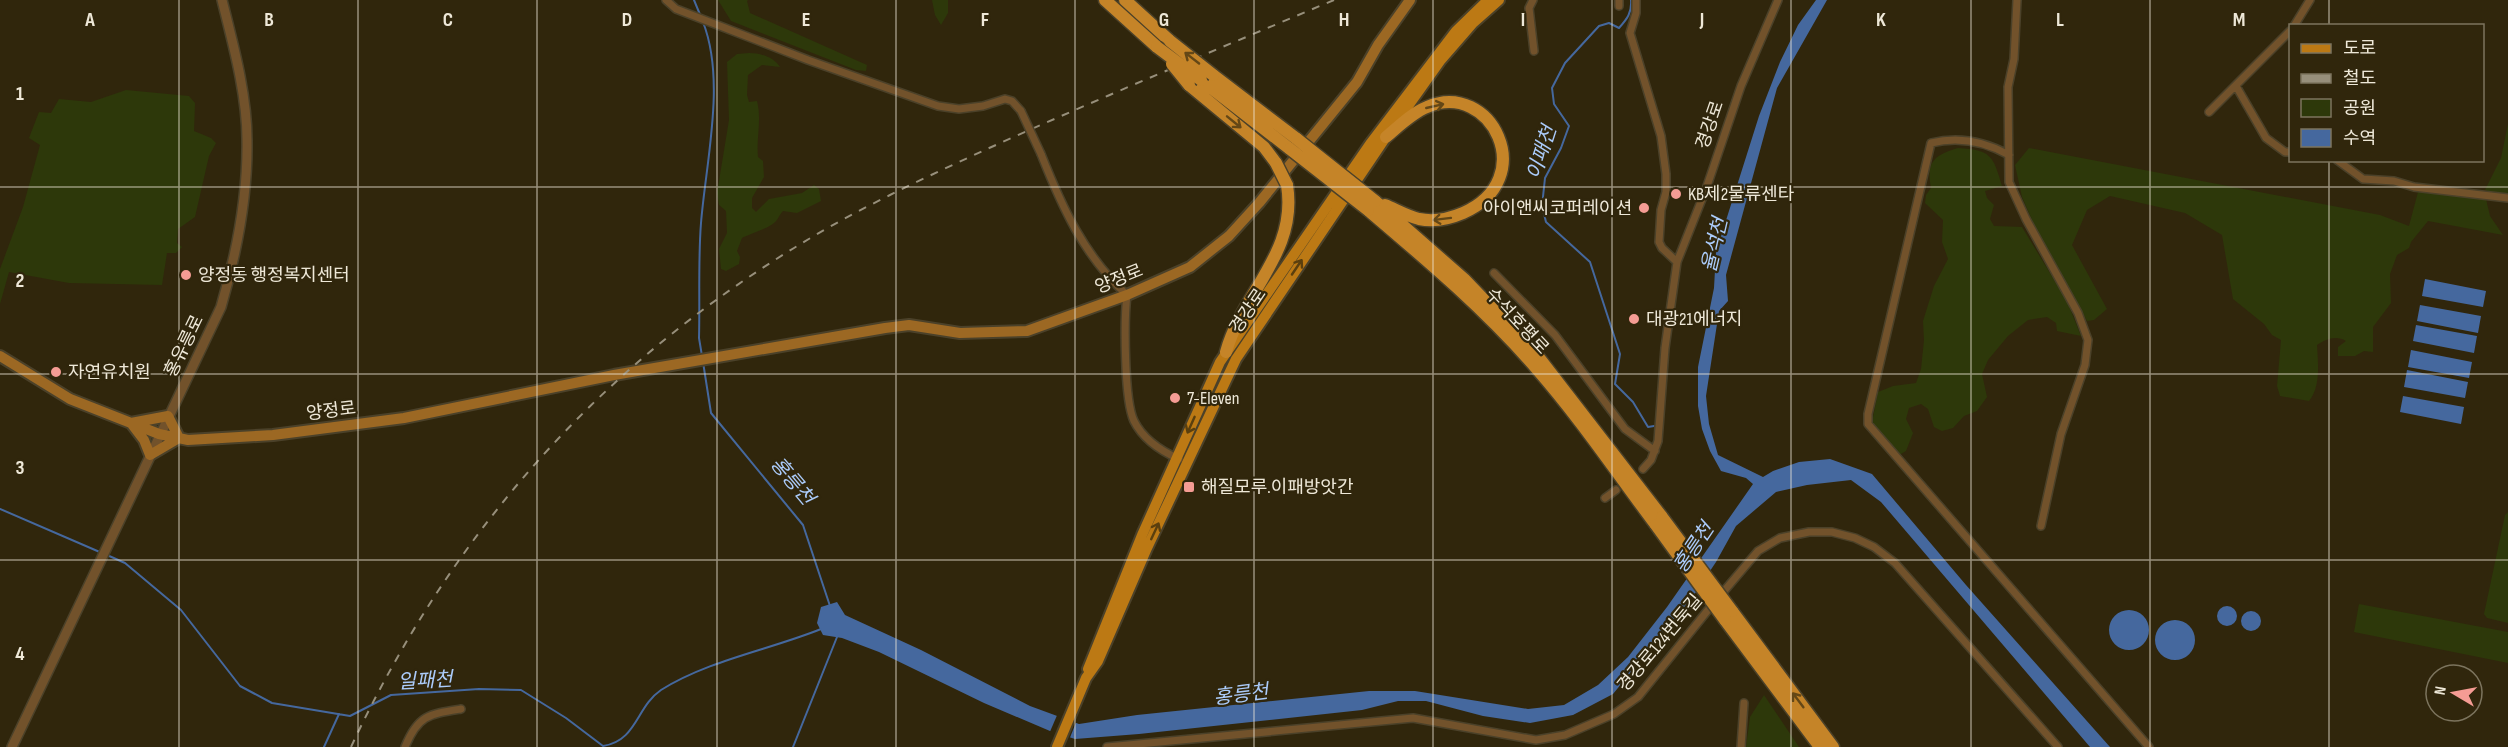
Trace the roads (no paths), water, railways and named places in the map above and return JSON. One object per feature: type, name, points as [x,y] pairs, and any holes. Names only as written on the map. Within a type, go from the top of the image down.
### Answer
[{"type":"highway","points":[[1105,0],[1264,147],[1276,163],[1287,185],[1288,212],[1283,240],[1232,333],[1226,352]]},
{"type":"highway","name":"수석호평로","points":[[1125,0],[1293,144],[1464,279],[1508,322],[1586,415],[1820,747]]},
{"type":"highway","name":"수석호평로","points":[[1195,82],[1293,144]]},
{"type":"highway","points":[[1372,205],[1418,219],[1448,219],[1473,208],[1482,201],[1497,184],[1502,171],[1504,159],[1498,133],[1483,115],[1466,106],[1448,103],[1428,106],[1386,136]]},
{"type":"highway","name":"수석호평로","points":[[1729,616],[1833,747]]},
{"type":"main road","name":"양정로","points":[[0,356],[70,399],[159,434],[188,440],[273,435],[404,418],[614,375],[909,325],[960,333],[1027,331],[1127,295],[1190,267],[1229,236],[1259,203],[1357,82],[1378,45],[1410,0]]},
{"type":"main road","name":"경강로","points":[[1058,744],[1077,702],[1089,663],[1176,458],[1226,352],[1396,109],[1456,31],[1488,0]]},
{"type":"main road","name":"경강로","points":[[1086,678],[1098,661],[1187,462],[1232,368],[1250,337],[1386,136],[1440,61],[1473,23],[1499,0]]},
{"type":"main road","points":[[168,416],[179,438],[150,455],[144,440],[131,423],[168,416]]},
{"type":"street","name":"홍유릉로","points":[[12,747],[221,307],[236,256],[244,199],[247,138],[237,60],[222,0]]},
{"type":"street","points":[[666,0],[676,9],[722,27],[938,106],[959,109],[983,106],[1005,99],[1012,101],[1021,111],[1064,212],[1079,238],[1110,280],[1127,295],[1124,319],[1133,420],[1146,438],[1176,458],[1187,462]]},
{"type":"street","points":[[1533,0],[1529,8],[1534,51]]},
{"type":"street","points":[[1636,0],[1636,13],[1630,33],[1661,136],[1666,174],[1666,192],[1661,210],[1659,242],[1677,262]]},
{"type":"street","name":"경강로","points":[[1643,469],[1655,451],[1663,392],[1665,348],[1677,262],[1706,189],[1741,86],[1779,0]]},
{"type":"street","points":[[2017,0],[2014,59],[2008,87],[2009,182],[2026,219],[2078,313],[2088,340],[2085,365],[2061,434],[2042,526]]},
{"type":"street","points":[[2295,24],[2310,0]]},
{"type":"street","points":[[2209,112],[2289,32]]},
{"type":"street","points":[[2236,86],[2266,138],[2285,152],[2289,152]]},
{"type":"street","points":[[2009,155],[1975,140],[1942,140],[1931,143],[1868,414],[1868,424],[2149,747]]},
{"type":"street","points":[[2340,162],[2363,179],[2394,181],[2414,187],[2508,198]]},
{"type":"street","points":[[1494,273],[1555,335],[1625,429],[1655,451]]},
{"type":"street","points":[[1605,498],[1616,490]]},
{"type":"street","name":"경강로124번둑길","points":[[1107,747],[1413,718],[1538,743],[1565,735],[1614,714],[1638,698],[1758,551],[1780,538],[1809,532],[1832,532],[1855,538],[1874,547],[1895,563],[2058,747]]},
{"type":"street","points":[[1741,747],[1744,703]]},
{"type":"street","points":[[405,747],[413,727],[434,713],[461,710]]},
{"type":"water","name":"홍릉천","points":[[1816,0],[1827,0],[1777,88],[1726,275],[1728,301],[1719,311],[1706,396],[1709,424],[1718,455],[1763,477],[1799,462],[1830,459],[1872,474],[1966,585],[2110,747],[2090,747],[1881,502],[1851,480],[1807,485],[1776,492],[1736,526],[1694,595],[1613,694],[1573,715],[1530,723],[1483,716],[1426,701],[1398,701],[1362,710],[1075,739],[984,703],[879,652],[842,638],[823,635],[817,623],[821,607],[837,602],[845,615],[921,650],[1030,706],[1079,724],[1137,715],[1369,691],[1415,691],[1528,709],[1564,705],[1598,685],[1628,657],[1667,607],[1753,484],[1746,478],[1721,471],[1710,451],[1702,429],[1698,406],[1698,367],[1714,288],[1716,252],[1759,116],[1780,62],[1798,25]]},
{"type":"water","points":[[2425,279],[2486,291],[2483,307],[2422,296]]},
{"type":"water","points":[[2420,305],[2481,316],[2478,333],[2417,321]]},
{"type":"water","points":[[2416,325],[2477,336],[2474,353],[2413,341]]},
{"type":"water","points":[[2411,350],[2472,362],[2469,378],[2408,367]]},
{"type":"water","points":[[2407,370],[2468,382],[2465,398],[2404,387]]},
{"type":"water","points":[[2403,396],[2464,407],[2461,424],[2400,412]]},
{"type":"water","points":[[2227,606],[2234,609],[2237,616],[2234,623],[2227,626],[2220,623],[2217,616],[2220,609]]},
{"type":"water","points":[[2129,610],[2143,616],[2149,630],[2143,644],[2129,650],[2115,644],[2109,630],[2115,616]]},
{"type":"water","points":[[2251,611],[2258,614],[2261,621],[2258,628],[2251,631],[2244,628],[2241,621],[2244,614]]},
{"type":"water","points":[[2175,620],[2189,626],[2195,640],[2189,654],[2175,660],[2161,654],[2155,640],[2161,626]]},
{"type":"waterway","name":"홍릉천","points":[[694,0],[701,17]]},
{"type":"waterway","name":"이패천","points":[[1631,0],[1631,9],[1619,28],[1609,23],[1599,26],[1565,63],[1552,88],[1554,104],[1569,126],[1561,148],[1545,178],[1542,206],[1546,222],[1590,262],[1620,354],[1615,384],[1633,402],[1648,427],[1654,426]]},
{"type":"waterway","name":"홍릉천","points":[[702,356],[699,338],[700,237],[714,95],[710,45],[703,22]]},
{"type":"waterway","name":"홍릉천","points":[[703,362],[711,413],[803,525],[830,606]]},
{"type":"waterway","name":"일패천","points":[[0,509],[102,553]]},
{"type":"waterway","name":"일패천","points":[[107,555],[125,563],[181,610],[240,686],[272,703],[350,716],[391,695],[479,689],[521,690],[566,718],[603,746],[623,738],[646,705],[661,690],[719,663],[821,629]]},
{"type":"waterway","points":[[793,747],[837,637]]},
{"type":"waterway","points":[[324,747],[339,714]]},
{"type":"railway","points":[[351,747],[390,670],[434,597],[482,529],[535,464],[592,404],[655,348],[722,296],[817,234],[913,183],[1073,111],[1334,0]]},
{"type":"place","name":"KB제2물류센타","points":[[1676,194]]},
{"type":"place","name":"아이앤씨코퍼레이션","points":[[1644,208]]},
{"type":"place","name":"양정동 행정복지센터","points":[[186,275]]},
{"type":"place","name":"대광21에너지","points":[[1634,319]]},
{"type":"place","name":"자연유치원","points":[[56,372]]},
{"type":"place","name":"7-Eleven","points":[[1175,398]]},
{"type":"place","name":"해질모루.이패방앗간","points":[[1189,487]]},
{"type":"water label","name":"율석천","points":[[1715,245]]}]
